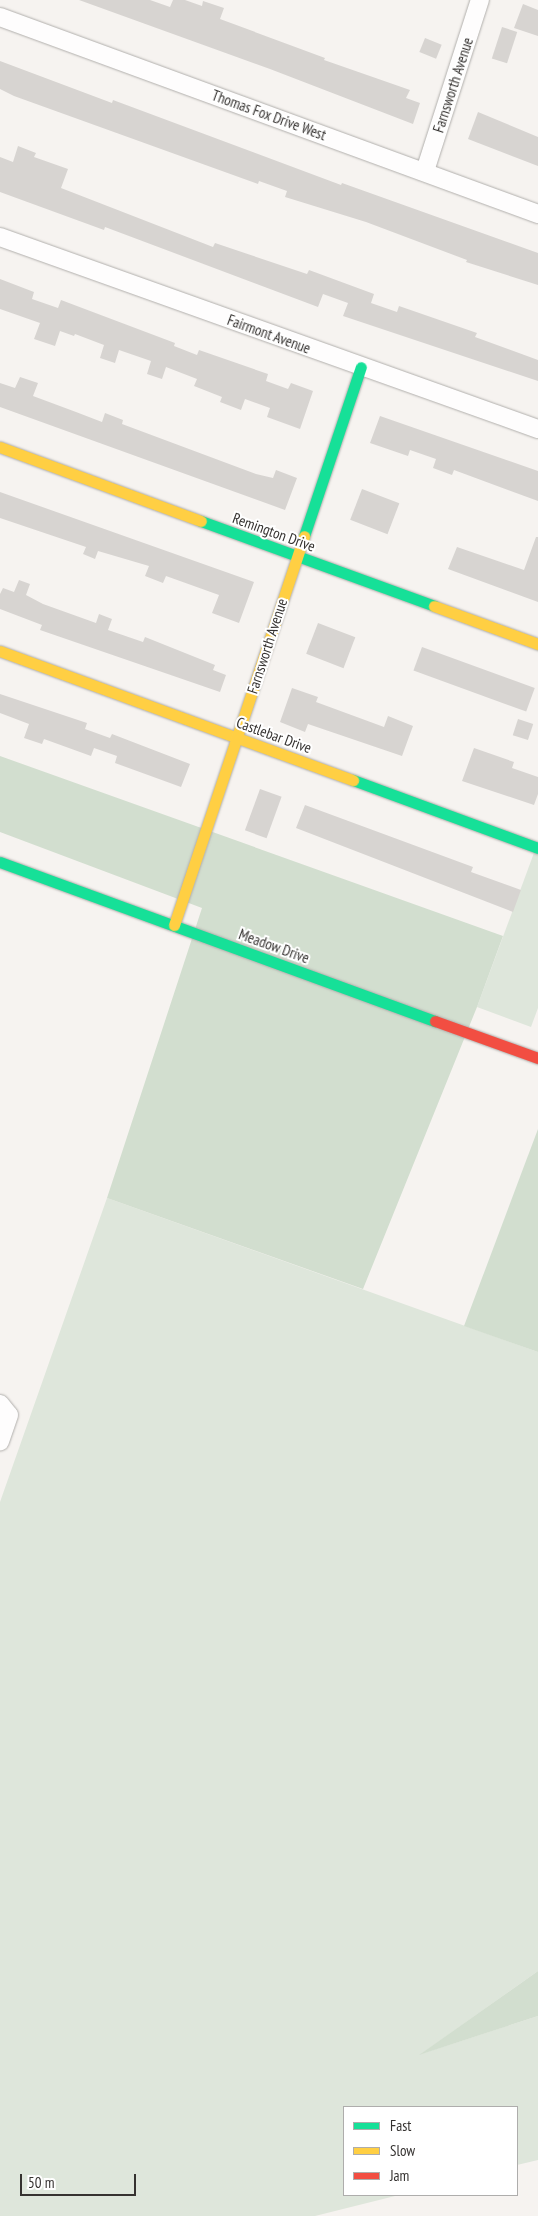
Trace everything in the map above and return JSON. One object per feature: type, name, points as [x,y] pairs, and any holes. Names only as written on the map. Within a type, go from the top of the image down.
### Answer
[{"type":"street","name":"Farnsworth Avenue","points":[[425,171],[480,0]]},
{"type":"street","name":"Thomas Fox Drive West","points":[[0,17],[425,171],[538,214]]},
{"type":"street","name":"Fairmont Avenue","points":[[0,237],[538,429]]},
{"type":"street","name":"Farnsworth Avenue","points":[[174,925],[361,367]]},
{"type":"street","name":"Remington Drive","points":[[0,447],[538,644]]},
{"type":"street","name":"Castlebar Drive","points":[[0,651],[538,848]]},
{"type":"street","name":"Meadow Drive","points":[[0,862],[538,1058]]},
{"type":"street","points":[[0,1404],[9,1415],[0,1441]]},
{"type":"shaded area","points":[[538,842],[538,1008],[531,1027],[477,1007]]},
{"type":"shaded area","points":[[107,1198],[538,1352],[538,1971],[421,2054],[538,2016],[538,2160],[518,2165],[518,2106],[343,2106],[343,2196],[395,2196],[315,2216],[0,2216],[0,1502]]},
{"type":"green space","points":[[0,756],[503,936],[477,1007],[363,1289],[107,1198],[202,908],[0,832]]},
{"type":"green space","points":[[538,1129],[538,1352],[464,1326]]},
{"type":"green space","points":[[538,1971],[538,2016],[419,2055]]},
{"type":"building","points":[[79,0],[150,0],[170,7],[173,0],[185,0],[202,6],[203,1],[224,8],[220,19],[325,58],[324,60],[410,90],[406,98],[420,103],[413,124],[270,69]]},
{"type":"building","points":[[523,4],[538,10],[538,36],[514,28]]},
{"type":"building","points":[[502,27],[517,32],[507,63],[492,58]]},
{"type":"building","points":[[425,38],[442,45],[436,59],[419,52]]},
{"type":"building","points":[[0,61],[112,103],[113,100],[341,185],[342,183],[538,253],[538,285],[466,262],[467,260],[366,222],[285,197],[287,191],[259,181],[258,184],[14,96],[0,89]]},
{"type":"building","points":[[478,112],[538,137],[538,166],[468,139]]},
{"type":"building","points":[[18,146],[36,153],[34,157],[68,169],[61,188],[213,247],[215,243],[307,274],[309,270],[374,294],[371,303],[397,312],[399,306],[477,333],[475,337],[538,360],[538,381],[343,316],[348,303],[323,294],[318,307],[105,227],[104,230],[0,192],[0,157],[13,162]]},
{"type":"building","points":[[0,279],[34,292],[32,299],[58,308],[61,300],[175,343],[174,346],[197,355],[199,350],[268,374],[266,381],[288,389],[291,383],[313,391],[300,429],[267,417],[270,408],[245,399],[241,410],[220,402],[222,397],[194,386],[197,379],[166,367],[162,379],[147,374],[151,361],[119,350],[115,363],[100,358],[104,345],[75,334],[74,336],[60,331],[55,346],[34,339],[40,323],[0,309]]},
{"type":"building","points":[[20,377],[38,383],[33,396],[102,422],[105,413],[123,420],[122,424],[256,474],[273,478],[276,470],[297,478],[285,510],[0,407],[0,383],[15,388]]},
{"type":"building","points":[[380,416],[538,471],[538,501],[454,470],[452,475],[433,468],[436,459],[410,450],[408,456],[370,443]]},
{"type":"building","points":[[362,489],[399,503],[388,534],[350,520]]},
{"type":"building","points":[[0,492],[254,582],[239,623],[212,613],[219,595],[166,576],[163,583],[145,576],[149,566],[98,551],[95,559],[83,554],[86,547],[0,518]]},
{"type":"building","points":[[536,537],[538,537],[538,602],[448,569],[457,547],[524,570]]},
{"type":"building","points":[[19,580],[30,584],[26,595],[43,604],[96,623],[99,614],[112,619],[108,630],[143,642],[145,637],[215,665],[213,670],[226,675],[220,692],[40,630],[42,625],[0,609],[0,594],[3,588],[14,592]]},
{"type":"building","points":[[318,623],[355,637],[344,668],[306,654]]},
{"type":"building","points":[[422,647],[535,688],[526,712],[413,670]]},
{"type":"building","points":[[292,688],[318,697],[316,702],[384,727],[388,716],[413,726],[402,756],[308,724],[305,732],[280,722]]},
{"type":"building","points":[[0,694],[87,723],[85,729],[110,738],[112,734],[190,764],[181,787],[115,763],[117,756],[94,748],[91,756],[44,739],[42,744],[24,738],[29,724],[0,713]]},
{"type":"building","points":[[518,719],[533,724],[528,740],[513,735]]},
{"type":"building","points":[[474,748],[514,762],[512,768],[538,777],[538,794],[534,805],[462,781]]},
{"type":"building","points":[[260,789],[282,797],[267,838],[245,830]]},
{"type":"building","points":[[305,805],[473,867],[471,872],[521,890],[513,912],[296,828]]},
{"type":"traffic: fast","points":[[304,536],[361,367]]},
{"type":"traffic: fast","points":[[201,521],[434,606]]},
{"type":"traffic: fast","points":[[353,780],[538,848]]},
{"type":"traffic: fast","points":[[0,862],[435,1021]]},
{"type":"traffic: slow","points":[[0,447],[201,521]]},
{"type":"traffic: slow","points":[[174,925],[304,536]]},
{"type":"traffic: slow","points":[[434,606],[538,644]]},
{"type":"traffic: slow","points":[[0,651],[353,780]]},
{"type":"traffic: jam","points":[[435,1021],[538,1058]]}]
